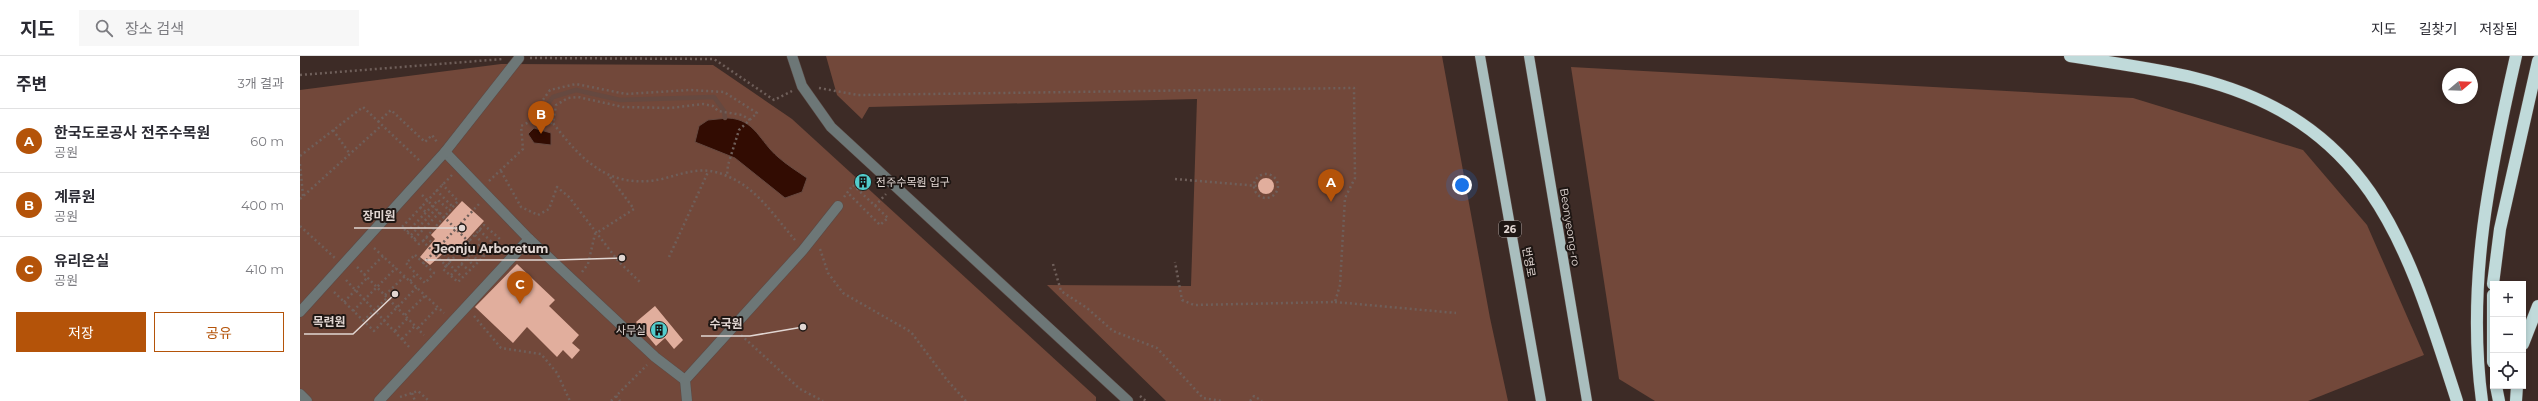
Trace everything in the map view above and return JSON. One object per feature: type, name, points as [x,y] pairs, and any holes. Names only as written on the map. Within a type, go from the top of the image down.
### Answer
[{"type":"highway","points":[[2070,56],[2195,78],[2225,87],[2277,109],[2321,138],[2362,179],[2389,221],[2414,272],[2457,401]]},
{"type":"highway","points":[[2482,401],[2475,326],[2478,259],[2493,162],[2516,56]]},
{"type":"highway","points":[[2494,281],[2500,229],[2538,61]]},
{"type":"highway","points":[[2526,336],[2538,306]]},
{"type":"highway","points":[[2493,317],[2493,353]]},
{"type":"highway","points":[[2497,389],[2499,401]]},
{"type":"highway","points":[[2516,401],[2517,389]]},
{"type":"main road","name":"번영로","points":[[1480,56],[1541,401]]},
{"type":"main road","name":"Beonyeong-ro","points":[[1529,56],[1586,401]]},
{"type":"street","points":[[792,56],[802,86],[831,127],[1128,401]]},
{"type":"street","points":[[300,312],[445,152],[519,58]]},
{"type":"street","points":[[445,152],[528,239],[655,357],[685,380],[687,401]]},
{"type":"street","points":[[685,380],[803,250],[838,206]]},
{"type":"street","points":[[379,401],[449,317],[466,307],[528,239]]},
{"type":"street","points":[[300,394],[307,401]]},
{"type":"path","points":[[300,75],[519,58],[714,59],[774,100],[802,86],[858,95],[1354,88],[1355,178],[1345,198],[1340,285],[1335,302]]},
{"type":"path","points":[[532,122],[535,111],[550,90],[576,84],[626,94],[690,90],[724,92],[757,113],[739,130],[728,165],[727,175]]},
{"type":"path","points":[[750,120],[742,115],[718,111],[713,106],[703,104],[671,108],[623,107],[578,97],[568,98],[556,105],[553,123],[567,142],[593,167],[610,176],[637,182],[661,179],[695,169],[727,175],[753,191],[803,250]]},
{"type":"path","points":[[300,156],[363,107],[429,169]]},
{"type":"path","points":[[378,122],[391,110],[425,142],[432,135],[445,152]]},
{"type":"path","points":[[423,264],[457,228],[501,171],[523,148],[521,126],[532,122],[553,123]]},
{"type":"path","points":[[300,199],[382,125]]},
{"type":"path","points":[[333,130],[350,154]]},
{"type":"path","points":[[300,164],[303,196]]},
{"type":"path","points":[[442,184],[458,201],[419,244],[402,227],[420,206],[427,200],[436,190],[442,184],[459,167]]},
{"type":"path","points":[[501,171],[521,207],[538,216],[549,209],[557,187],[569,197],[595,234],[619,262],[641,283]]},
{"type":"path","points":[[669,257],[708,172]]},
{"type":"path","points":[[1268,174],[1277,181],[1278,189],[1274,196],[1262,198],[1255,193],[1254,185],[1257,177],[1268,174]]},
{"type":"path","points":[[575,282],[588,264],[595,234],[634,209],[610,176]]},
{"type":"path","points":[[1175,179],[1259,186]]},
{"type":"path","points":[[838,206],[847,192],[853,186],[888,218],[880,225],[847,192]]},
{"type":"path","points":[[413,187],[445,216],[483,256]]},
{"type":"path","points":[[436,190],[453,207]]},
{"type":"path","points":[[875,206],[890,191]]},
{"type":"path","points":[[407,232],[438,200],[450,211]]},
{"type":"path","points":[[411,236],[444,205]]},
{"type":"path","points":[[420,206],[426,212]]},
{"type":"path","points":[[414,239],[434,218],[438,210]]},
{"type":"path","points":[[416,212],[421,217]]},
{"type":"path","points":[[411,218],[416,222]]},
{"type":"path","points":[[434,218],[439,223]]},
{"type":"path","points":[[428,224],[432,230]]},
{"type":"path","points":[[484,224],[500,239],[458,282],[443,269],[469,241],[484,224]]},
{"type":"path","points":[[300,226],[345,262],[357,267],[425,336]]},
{"type":"path","points":[[479,230],[510,259]]},
{"type":"path","points":[[475,235],[489,250]]},
{"type":"path","points":[[426,237],[438,248],[448,263]]},
{"type":"path","points":[[365,239],[449,317]]},
{"type":"path","points":[[811,240],[820,249],[828,273],[843,293],[911,332],[947,380],[966,401]]},
{"type":"path","points":[[423,241],[462,277]]},
{"type":"path","points":[[451,275],[482,242]]},
{"type":"path","points":[[465,246],[478,261]]},
{"type":"path","points":[[371,253],[375,249]]},
{"type":"path","points":[[460,251],[474,265]]},
{"type":"path","points":[[415,255],[423,264],[434,273],[425,283],[406,263],[415,255]]},
{"type":"path","points":[[364,275],[383,256]]},
{"type":"path","points":[[1175,262],[1182,300],[1194,305],[1335,302],[1456,313]]},
{"type":"path","points":[[353,271],[362,263]]},
{"type":"path","points":[[461,264],[469,270]]},
{"type":"path","points":[[1053,264],[1061,291],[1087,308],[1113,331],[1158,348],[1203,398],[1222,401]]},
{"type":"path","points":[[353,311],[396,268]]},
{"type":"path","points":[[410,281],[416,274]]},
{"type":"path","points":[[341,283],[349,275]]},
{"type":"path","points":[[363,321],[405,276]]},
{"type":"path","points":[[344,302],[368,278]]},
{"type":"path","points":[[345,279],[411,349],[416,344]]},
{"type":"path","points":[[337,287],[333,291],[374,331],[417,287]]},
{"type":"path","points":[[405,315],[426,295]]},
{"type":"path","points":[[402,339],[438,307]]},
{"type":"path","points":[[466,307],[501,348],[541,354],[557,373],[570,401]]},
{"type":"path","points":[[440,319],[449,317]]},
{"type":"path","points":[[395,332],[408,318]]},
{"type":"path","points":[[733,328],[800,389],[823,401]]},
{"type":"path","points":[[420,340],[430,330]]},
{"type":"path","points":[[611,401],[655,357]]},
{"type":"path","points":[[400,397],[418,391],[429,401]]},
{"type":"path","points":[[412,393],[415,401]]},
{"type":"path","points":[[616,396],[620,401]]},
{"type":"path","points":[[1250,401],[1254,396],[1262,401]]},
{"type":"shaded area","points":[[826,56],[1442,56],[1490,318],[1508,401],[1166,401],[1047,285],[1191,286],[1197,99],[869,107],[862,119],[837,95]]},
{"type":"shaded area","points":[[501,64],[713,65],[792,119],[1096,397],[1096,401],[300,401],[300,90]]},
{"type":"shaded area","points":[[1571,67],[2133,98],[2303,150],[2367,225],[2424,355],[2308,401],[1655,401],[1619,379]]},
{"type":"shaded area","points":[[728,118],[745,122],[778,157],[807,178],[802,192],[785,198],[735,158],[695,142],[699,126],[708,120]]},
{"type":"shaded area","points":[[534,128],[551,133],[551,145],[534,143],[528,134]]},
{"type":"building","points":[[1266,178],[1273,183],[1274,186],[1269,193],[1266,194],[1259,189],[1258,186],[1263,179]]},
{"type":"building","points":[[462,201],[484,221],[453,255],[447,250],[430,265],[420,257],[435,239],[431,235]]},
{"type":"building","points":[[517,264],[555,300],[549,306],[579,335],[572,343],[580,350],[572,359],[563,350],[557,357],[527,327],[513,343],[475,307]]},
{"type":"building","name":"사무실","points":[[655,306],[683,340],[674,349],[665,338],[656,346],[636,322]]},
{"type":"waterway","points":[[541,130],[542,112],[553,97],[576,90],[620,100],[714,97],[724,111],[725,118]]},
{"type":"place","name":"계류원","points":[[541,134]]},
{"type":"place","name":"전주수목원 입구","points":[[863,182]]},
{"type":"place","name":"한국도로공사 전주수목원","points":[[1331,202]]},
{"type":"place","name":"장미원","points":[[462,228]]},
{"type":"place","name":"Jeonju Arboretum","points":[[622,258]]},
{"type":"place","name":"목련원","points":[[395,294]]},
{"type":"place","name":"유리온실","points":[[520,304]]},
{"type":"place","name":"수국원","points":[[803,327]]},
{"type":"place","name":"사무실","points":[[659,330]]}]
